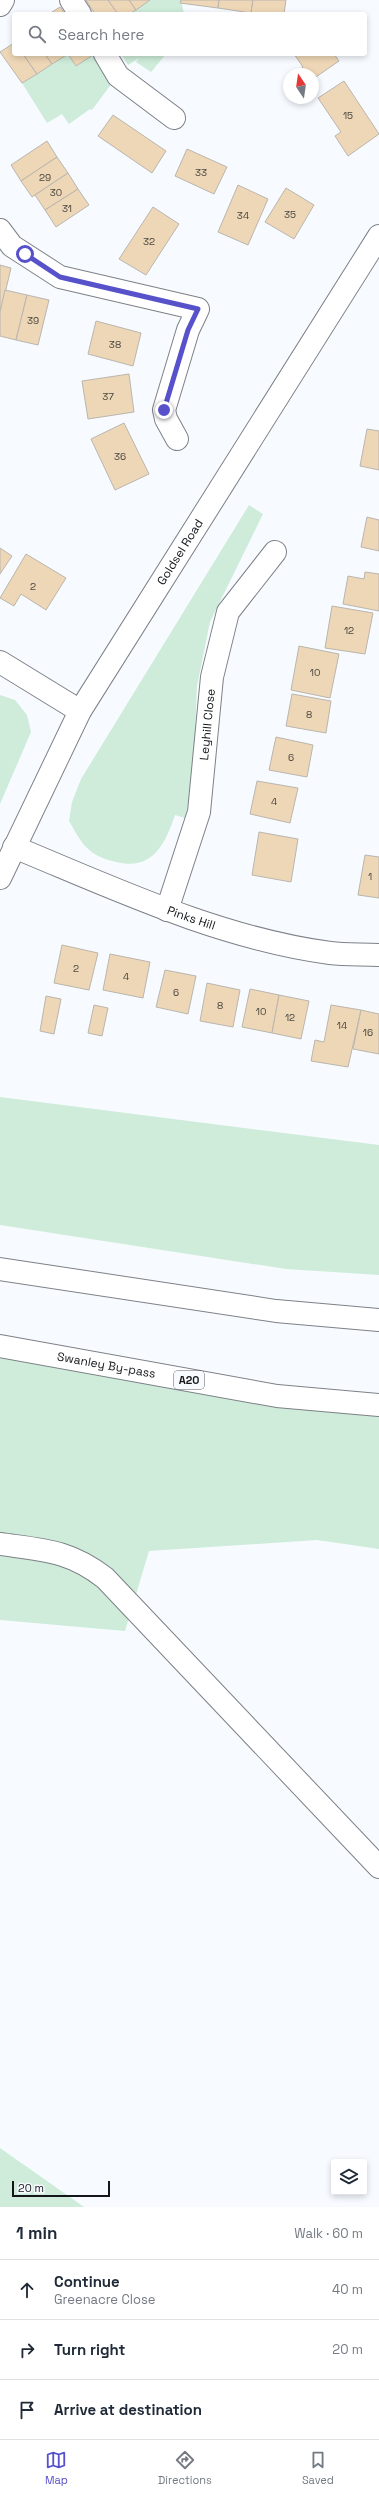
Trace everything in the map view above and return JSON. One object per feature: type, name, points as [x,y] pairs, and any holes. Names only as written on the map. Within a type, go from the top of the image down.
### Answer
[{"type":"main road","points":[[0,5],[3,0]]},
{"type":"main road","points":[[71,0],[79,12]]},
{"type":"main road","points":[[105,56],[118,76],[174,118]]},
{"type":"main road","points":[[0,230],[12,246],[60,277],[198,309],[188,330],[164,410],[166,419],[177,438]]},
{"type":"main road","name":"Goldsel Road","points":[[0,878],[80,711],[379,236]]},
{"type":"main road","name":"Leyhill Close","points":[[167,910],[199,812],[212,677],[228,612],[275,552]]},
{"type":"main road","points":[[0,662],[80,711]]},
{"type":"main road","name":"Pinks Hill","points":[[14,847],[167,910],[252,937],[330,953],[379,955]]},
{"type":"main road","points":[[0,1269],[276,1310],[379,1320]]},
{"type":"main road","name":"Swanley By-pass","points":[[0,1346],[277,1396],[379,1405]]},
{"type":"main road","points":[[0,1544],[65,1554],[81,1561],[105,1578],[379,1867]]},
{"type":"green space","points":[[150,0],[181,0],[184,12],[132,12]]},
{"type":"green space","points":[[65,56],[69,56],[76,66],[94,56],[112,83],[92,110],[90,109],[69,124],[62,114],[47,123],[22,83]]},
{"type":"green space","points":[[122,56],[164,56],[151,72],[136,62],[139,58],[128,65]]},
{"type":"green space","points":[[249,505],[263,514],[210,622],[197,686],[193,781],[185,818],[175,815],[167,836],[155,853],[148,859],[139,863],[128,864],[116,862],[96,855],[86,847],[69,821],[72,802],[81,779]]},
{"type":"green space","points":[[0,695],[15,700],[27,715],[31,732],[0,804]]},
{"type":"green space","points":[[0,1097],[379,1145],[379,1275],[286,1269],[0,1225]]},
{"type":"green space","points":[[0,1350],[379,1407],[379,1549],[317,1540],[149,1551],[125,1631],[0,1620]]},
{"type":"green space","points":[[0,2148],[84,2207],[0,2207]]},
{"type":"building","points":[[86,0],[108,0],[117,12],[94,12]]},
{"type":"building","points":[[108,0],[129,0],[136,10],[132,12],[117,12]]},
{"type":"building","points":[[129,0],[150,0],[136,10]]},
{"type":"building","points":[[181,0],[219,0],[218,8],[180,3]]},
{"type":"building","points":[[219,0],[253,0],[251,12],[218,8]]},
{"type":"building","points":[[253,0],[286,0],[284,12],[251,12]]},
{"type":"building","points":[[60,7],[64,12],[52,12]]},
{"type":"building","points":[[12,44],[12,56],[24,56],[37,74],[22,83],[0,52]]},
{"type":"building","points":[[24,56],[46,56],[52,64],[37,74]]},
{"type":"building","points":[[46,56],[65,56],[52,64]]},
{"type":"building","points":[[69,56],[91,56],[76,66]]},
{"type":"building","points":[[295,56],[335,56],[339,61],[319,75],[319,68],[302,68],[303,67]]},
{"type":"building","points":[[344,81],[379,134],[348,156],[335,136],[341,132],[319,97]]},
{"type":"building","points":[[113,115],[166,151],[152,173],[98,136]]},
{"type":"building","points":[[47,141],[57,157],[21,181],[11,165]]},
{"type":"building","points":[[187,149],[227,167],[214,194],[175,176]]},
{"type":"building","points":[[57,157],[68,173],[32,197],[21,181]]},
{"type":"building","points":[[68,173],[78,189],[45,210],[35,195]]},
{"type":"building","points":[[238,185],[268,199],[248,245],[218,232]]},
{"type":"building","points":[[286,188],[314,205],[294,239],[265,222]]},
{"type":"building","points":[[78,189],[89,205],[56,227],[45,210]]},
{"type":"building","points":[[153,207],[179,224],[146,275],[119,259]]},
{"type":"building","points":[[0,265],[11,268],[1,310],[0,310]]},
{"type":"building","points":[[5,290],[27,295],[16,340],[0,336],[0,312]]},
{"type":"building","points":[[27,295],[49,300],[38,345],[16,340]]},
{"type":"building","points":[[96,321],[141,333],[133,366],[88,354]]},
{"type":"building","points":[[129,374],[134,412],[88,419],[82,381]]},
{"type":"building","points":[[124,423],[149,474],[115,490],[91,439]]},
{"type":"building","points":[[367,429],[379,431],[379,470],[360,466]]},
{"type":"building","points":[[367,517],[379,520],[379,551],[361,547]]},
{"type":"building","points":[[0,548],[12,556],[0,574]]},
{"type":"building","points":[[26,554],[66,578],[46,610],[21,594],[14,606],[0,598]]},
{"type":"building","points":[[365,572],[379,574],[379,611],[343,604],[348,576],[364,579]]},
{"type":"building","points":[[332,606],[373,613],[365,654],[325,648]]},
{"type":"building","points":[[299,646],[339,654],[330,698],[291,690]]},
{"type":"building","points":[[292,694],[331,701],[326,733],[286,726]]},
{"type":"building","points":[[276,737],[313,745],[307,777],[269,770]]},
{"type":"building","points":[[257,781],[298,788],[290,823],[250,814]]},
{"type":"building","points":[[259,832],[298,839],[291,882],[252,875]]},
{"type":"building","points":[[365,855],[379,857],[379,898],[358,895]]},
{"type":"building","points":[[62,945],[98,953],[89,990],[54,983]]},
{"type":"building","points":[[110,954],[150,962],[143,998],[103,990]]},
{"type":"building","points":[[165,970],[196,976],[188,1014],[156,1007]]},
{"type":"building","points":[[207,983],[240,990],[233,1027],[200,1021]]},
{"type":"building","points":[[250,989],[279,995],[272,1033],[242,1027]]},
{"type":"building","points":[[279,995],[309,1001],[301,1039],[272,1033]]},
{"type":"building","points":[[46,996],[61,999],[54,1034],[40,1031]]},
{"type":"building","points":[[94,1005],[108,1008],[102,1036],[88,1033]]},
{"type":"building","points":[[331,1005],[361,1010],[348,1067],[311,1061],[315,1040],[324,1042]]},
{"type":"building","points":[[361,1010],[379,1014],[379,1054],[353,1049]]},
{"type":"route","points":[[25,254],[60,277],[198,309],[188,330],[164,410]]}]
